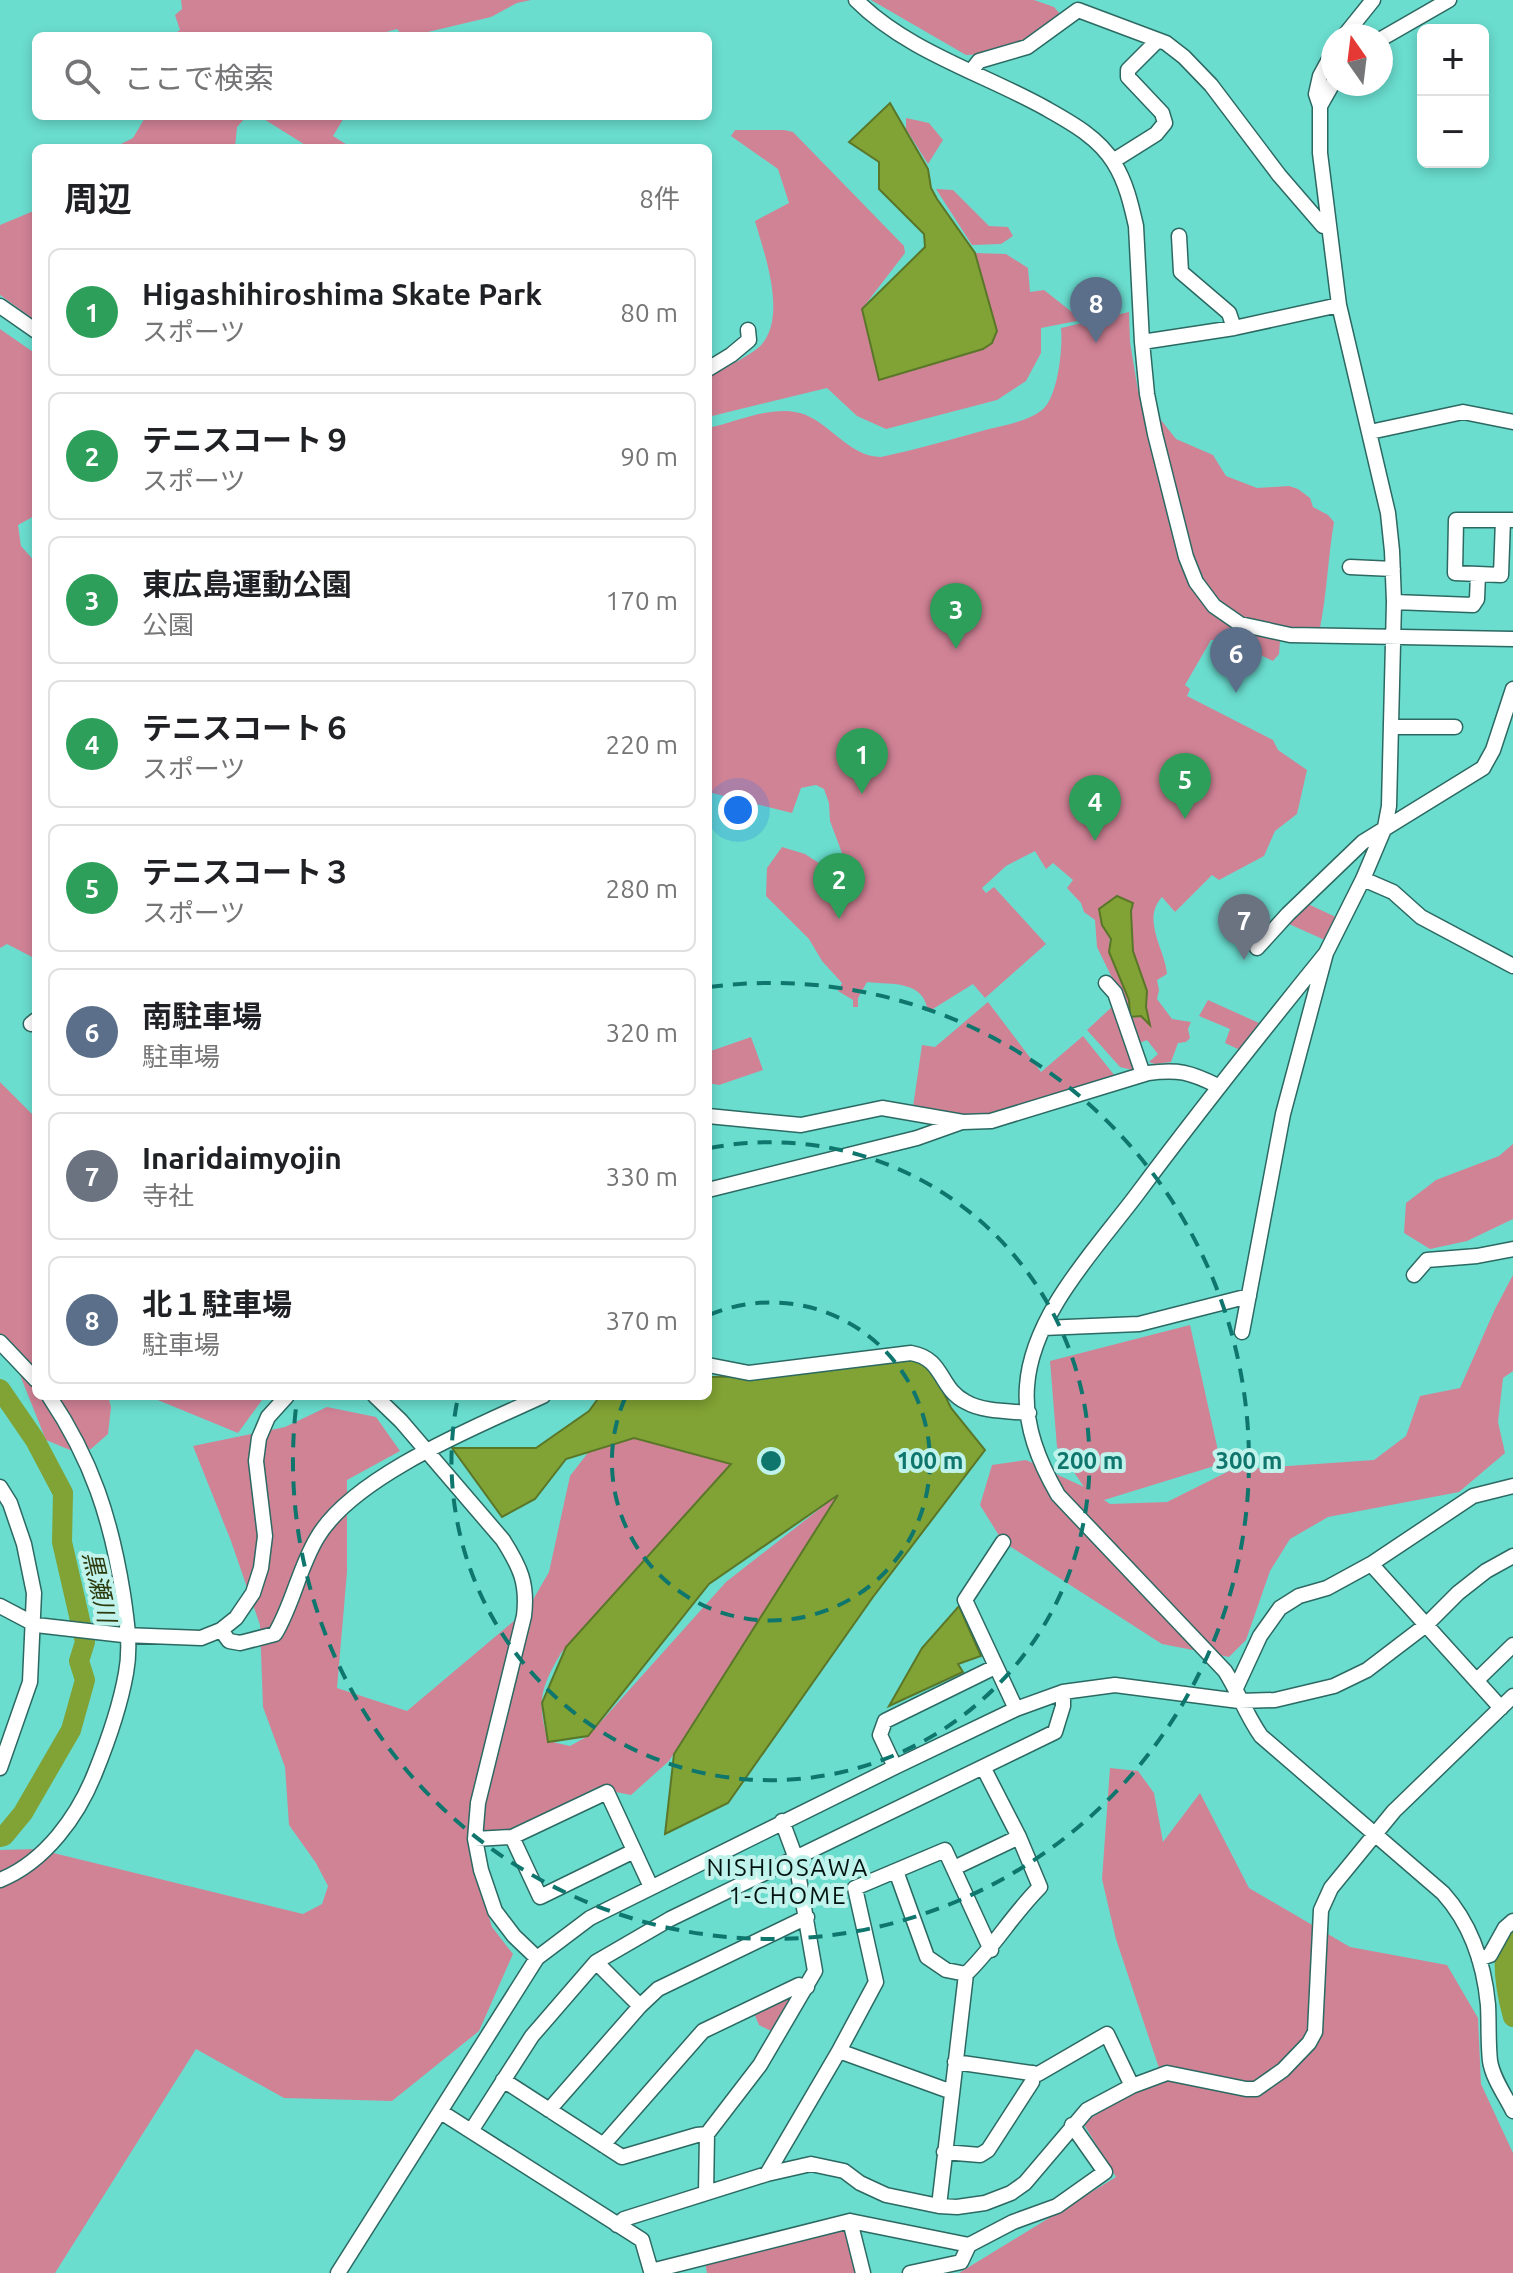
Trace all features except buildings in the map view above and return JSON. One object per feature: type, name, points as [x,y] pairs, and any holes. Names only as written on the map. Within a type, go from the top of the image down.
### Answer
[{"type":"street","points":[[856,0],[877,20],[909,40],[1013,90],[1074,124],[1113,161],[1131,201],[1136,226],[1147,394],[1190,571],[1214,606],[1240,624],[1276,633],[1513,639]]},
{"type":"street","points":[[1354,24],[1373,0]]},
{"type":"street","points":[[1393,32],[1449,0]]},
{"type":"street","points":[[972,70],[979,61],[1027,47],[1078,10],[1166,43],[1211,85],[1279,175],[1323,226],[1329,225]]},
{"type":"street","points":[[1113,161],[1156,134],[1165,123],[1162,113],[1128,77],[1128,70],[1157,41]]},
{"type":"street","points":[[1242,1332],[1283,1114],[1326,953],[1363,879],[1385,827],[1389,806],[1394,602],[1388,513],[1339,305],[1319,139],[1320,106],[1316,94],[1321,74]]},
{"type":"street","points":[[1320,106],[1326,96]]},
{"type":"street","points":[[1179,236],[1181,272],[1229,313],[1234,328]]},
{"type":"street","points":[[1142,342],[1234,328],[1339,305]]},
{"type":"street","points":[[0,306],[32,328]]},
{"type":"street","points":[[712,367],[749,340],[748,330]]},
{"type":"street","points":[[1370,432],[1463,412],[1513,422]]},
{"type":"street","points":[[1456,520],[1508,520],[1501,575],[1478,574],[1455,573],[1456,520]]},
{"type":"street","points":[[1350,567],[1393,569]]},
{"type":"street","points":[[1394,602],[1473,605],[1477,599],[1478,574]]},
{"type":"street","points":[[1257,948],[1363,842],[1483,768],[1493,750],[1513,689]]},
{"type":"street","points":[[1391,727],[1455,727]]},
{"type":"street","points":[[1363,879],[1393,892],[1421,917],[1513,966]]},
{"type":"street","points":[[1326,953],[1218,1086],[1055,1304],[1035,1348],[1027,1386],[1030,1428],[1040,1463],[1058,1495],[1225,1671],[1261,1736],[1443,1893],[1461,1913],[1479,1959],[1487,2000],[1490,2063],[1513,2111]]},
{"type":"street","points":[[1106,983],[1115,993],[1143,1074]]},
{"type":"street","points":[[712,1116],[801,1125],[882,1108],[963,1122],[991,1121],[1143,1074],[1173,1070],[1194,1074],[1218,1086]]},
{"type":"street","points":[[712,1189],[917,1138],[963,1122]]},
{"type":"street","points":[[1414,1275],[1427,1260],[1513,1249]]},
{"type":"street","points":[[1043,1328],[1139,1324],[1249,1296]]},
{"type":"street","points":[[0,1342],[32,1376]]},
{"type":"street","points":[[712,1366],[749,1373],[911,1353],[926,1356],[937,1366],[948,1388],[966,1403],[1029,1413]]},
{"type":"street","points":[[0,1880],[32,1861],[57,1837],[89,1786],[127,1672],[126,1635],[115,1542],[98,1486],[73,1431],[52,1400]]},
{"type":"street","points":[[0,1606],[34,1625],[126,1635],[201,1638],[221,1630],[236,1618],[253,1593],[261,1568],[265,1536],[256,1461],[259,1438],[268,1417],[283,1400]]},
{"type":"street","points":[[379,1400],[428,1451],[517,1561],[526,1596],[520,1635],[478,1803],[475,1839],[481,1870],[495,1911],[514,1936],[537,1958]]},
{"type":"street","points":[[221,1630],[229,1641],[240,1643],[275,1634],[285,1618],[317,1538],[340,1509],[428,1451],[535,1400]]},
{"type":"street","points":[[1238,1694],[1260,1636],[1280,1608],[1299,1596],[1327,1588],[1371,1564],[1473,1496],[1513,1486]]},
{"type":"street","points":[[0,1487],[10,1503],[24,1544],[34,1593],[30,1682],[0,1768]]},
{"type":"street","points":[[1003,1542],[965,1600],[1016,1709]]},
{"type":"street","points":[[338,2273],[537,1958],[590,1918],[782,1821],[1016,1709],[1063,1692],[1115,1685],[1238,1694],[1275,1700],[1334,1686],[1367,1670],[1426,1625],[1486,1571],[1513,1556]]},
{"type":"street","points":[[1371,1564],[1501,1708]]},
{"type":"street","points":[[1477,1680],[1513,1645]]},
{"type":"street","points":[[895,1767],[880,1735],[885,1721],[995,1667]]},
{"type":"street","points":[[471,2131],[532,2036],[596,1962],[670,1919],[795,1856],[1055,1732],[1063,1706],[1063,1692]]},
{"type":"street","points":[[617,2225],[624,2219],[706,2193],[811,2164],[844,2171],[860,2183],[886,2195],[939,2206],[985,2203],[1011,2193],[1025,2183],[1087,2110],[1132,2086],[1167,2073],[1256,2089],[1283,2070],[1309,2043],[1315,2032],[1321,1910],[1328,1892],[1394,1811],[1513,1696]]},
{"type":"street","points":[[939,2206],[966,1974],[991,1950],[1022,1905],[1040,1887],[1019,1837],[983,1767]]},
{"type":"street","points":[[475,1839],[512,1837],[607,1792],[651,1887]]},
{"type":"street","points":[[706,2193],[707,2134],[760,2065],[815,1971],[795,1856],[782,1821]]},
{"type":"street","points":[[512,1837],[540,1897],[634,1851]]},
{"type":"street","points":[[954,1868],[1019,1837]]},
{"type":"street","points":[[767,2174],[876,1982],[855,1888],[945,1850],[991,1950]]},
{"type":"street","points":[[896,1871],[927,1957],[946,1970],[966,1974]]},
{"type":"street","points":[[549,2110],[658,1989],[807,1917]]},
{"type":"street","points":[[1479,1959],[1490,1955],[1505,1928],[1513,1921]]},
{"type":"street","points":[[596,1962],[640,2006]]},
{"type":"street","points":[[603,2145],[703,2031],[799,1985],[807,1987]]},
{"type":"street","points":[[955,2062],[1038,2074],[1107,2034],[1132,2086]]},
{"type":"street","points":[[839,2051],[952,2092]]},
{"type":"street","points":[[944,2152],[980,2155],[988,2150],[1032,2082],[1033,2073]]},
{"type":"street","points":[[503,2080],[622,2157],[707,2134]]},
{"type":"street","points":[[441,2112],[642,2240],[651,2272],[850,2221],[969,2245]]},
{"type":"street","points":[[910,2273],[961,2262],[969,2245],[1013,2222],[1057,2206],[1105,2172],[1072,2125]]},
{"type":"street","points":[[850,2221],[863,2273]]},
{"type":"shaded area","points":[[181,0],[531,0],[517,3],[491,17],[428,32],[400,32],[397,29],[386,32],[177,32],[180,30],[175,15],[182,9]]},
{"type":"shaded area","points":[[871,0],[1034,0],[1054,7],[1061,15],[1023,46],[995,54],[966,55]]},
{"type":"shaded area","points":[[890,103],[928,169],[931,188],[937,199],[975,253],[997,331],[992,343],[983,349],[879,380],[862,309],[925,247],[924,234],[879,189],[879,162],[849,142]]},
{"type":"shaded area","points":[[906,118],[929,123],[943,140],[928,164],[906,129]]},
{"type":"shaded area","points":[[144,120],[243,120],[237,127],[235,144],[121,144],[133,138]]},
{"type":"shaded area","points":[[265,120],[343,120],[333,136],[346,144],[304,144]]},
{"type":"shaded area","points":[[735,130],[793,132],[904,246],[905,253],[862,309],[997,331],[975,253],[1006,254],[1028,268],[1030,292],[1044,290],[1082,320],[1041,328],[1041,353],[1026,381],[997,400],[886,429],[857,416],[827,388],[712,416],[712,376],[758,348],[769,331],[773,317],[768,266],[755,221],[789,203],[778,169],[731,136]]},
{"type":"shaded area","points":[[936,189],[953,190],[989,226],[1008,227],[1013,236],[1001,244],[972,245]]},
{"type":"shaded area","points":[[32,212],[32,318],[0,295],[0,225]]},
{"type":"shaded area","points":[[1129,312],[1130,342],[1138,391],[1176,439],[1213,455],[1226,476],[1257,488],[1289,486],[1298,489],[1310,498],[1313,507],[1334,522],[1320,628],[1281,629],[1279,654],[1273,661],[1229,640],[1211,640],[1185,685],[1190,689],[1187,696],[1273,740],[1278,750],[1307,770],[1297,814],[1275,831],[1264,856],[1219,880],[1212,875],[1175,912],[1162,897],[1156,906],[1154,925],[1167,974],[1157,980],[1157,999],[1172,1019],[1191,1022],[1188,1029],[1190,1038],[1178,1043],[1171,1062],[1149,1062],[1158,1054],[1147,1040],[1137,1044],[1118,990],[1097,947],[1095,920],[1084,912],[1081,903],[1067,888],[1073,880],[1053,863],[1046,869],[1035,851],[1006,866],[982,888],[986,893],[994,887],[1046,944],[985,998],[973,984],[928,1012],[925,1002],[914,989],[897,984],[867,982],[858,998],[858,1007],[853,1007],[853,1000],[838,991],[842,983],[822,961],[809,939],[766,896],[767,868],[782,847],[805,854],[828,869],[842,853],[830,821],[824,789],[816,785],[801,788],[792,813],[712,793],[712,427],[766,413],[789,411],[810,417],[859,451],[881,457],[1010,424],[1036,414],[1052,395],[1061,347],[1061,328]],"holes":[[[1115,897],[1147,991],[1146,1007],[1150,1024],[1141,1015],[1133,1018],[1128,1013],[1129,1000],[1109,952],[1112,901]]]},
{"type":"shaded area","points":[[0,329],[32,351],[32,517],[18,525],[21,546],[32,558],[32,957],[7,944],[0,948]]},
{"type":"shaded area","points":[[1117,896],[1133,903],[1133,951],[1147,991],[1146,1007],[1150,1025],[1141,1016],[1130,1017],[1129,1000],[1109,952],[1111,939],[1102,925],[1099,909]]},
{"type":"shaded area","points":[[1308,904],[1340,919],[1327,941],[1289,924]]},
{"type":"shaded area","points":[[1208,1000],[1259,1023],[1240,1050],[1225,1043],[1230,1029],[1199,1016]]},
{"type":"shaded area","points":[[988,1002],[1041,1072],[1083,1036],[1115,1076],[970,1117],[913,1107],[922,1045],[935,1047]]},
{"type":"shaded area","points":[[1113,1006],[1134,1068],[1132,1070],[1120,1067],[1087,1030]]},
{"type":"shaded area","points":[[751,1037],[763,1070],[719,1085],[712,1084],[712,1051]]},
{"type":"shaded area","points":[[0,1082],[32,1114],[32,1400],[109,1400],[108,1434],[91,1449],[70,1450],[46,1440],[12,1355],[0,1337]]},
{"type":"shaded area","points":[[1513,1144],[1513,1219],[1467,1241],[1430,1249],[1404,1233],[1406,1203],[1436,1180],[1499,1156]]},
{"type":"shaded area","points":[[1513,1275],[1513,1371],[1503,1378],[1498,1422],[1505,1453],[1459,1492],[1328,1517],[1290,1539],[1270,1571],[1246,1640],[1229,1657],[1162,1644],[1003,1542],[980,1505],[992,1465],[1026,1460],[1084,1487],[1057,1447],[1050,1361],[1190,1325],[1221,1464],[1104,1500],[1110,1504],[1167,1502],[1231,1470],[1374,1460],[1406,1436],[1420,1396],[1460,1388]]},
{"type":"shaded area","points":[[926,1356],[951,1408],[985,1450],[873,1597],[728,1803],[665,1834],[674,1754],[838,1495],[709,1584],[588,1736],[548,1742],[542,1703],[566,1647],[731,1464],[634,1438],[566,1459],[535,1499],[502,1517],[452,1448],[536,1448],[589,1411],[597,1400],[712,1400],[712,1377],[778,1376]]},
{"type":"shaded area","points":[[158,1400],[262,1400],[238,1433]]},
{"type":"shaded area","points":[[327,1407],[376,1417],[400,1451],[347,1480],[347,1572],[337,1688],[407,1711],[527,1610],[549,1572],[570,1476],[590,1450],[634,1438],[672,1443],[731,1464],[561,1653],[545,1686],[542,1715],[548,1741],[570,1746],[588,1736],[726,1582],[840,1493],[669,1761],[631,1795],[595,1788],[468,1847],[492,1927],[513,1954],[479,2031],[392,2101],[284,2098],[196,2049],[55,2273],[0,2273],[0,1850],[37,1849],[303,1914],[322,1904],[328,1886],[289,1825],[285,1767],[263,1707],[260,1625],[193,1446],[285,1427]]},
{"type":"shaded area","points":[[959,1606],[981,1656],[958,1664],[963,1672],[889,1706],[922,1648]]},
{"type":"shaded area","points":[[1110,1768],[1138,1771],[1154,1793],[1163,1842],[1200,1793],[1249,1888],[1350,1947],[1447,1965],[1478,2018],[1481,2084],[1513,2153],[1513,2273],[959,2273],[1116,2177],[1083,2123],[1161,2074],[1116,1939],[1102,1879]]},
{"type":"shaded area","points":[[787,1995],[791,2002],[773,2032],[759,2025],[753,2011]]},
{"type":"shaded area","points":[[843,2230],[849,2235],[858,2273],[707,2273],[705,2263]]},
{"type":"waterway","name":"黒瀬川","points":[[0,1389],[35,1440],[63,1493],[62,1542],[85,1642],[79,1661],[85,1680],[71,1730],[23,1813],[0,1837]]},
{"type":"waterway","points":[[1513,1938],[1505,1946],[1504,1965],[1513,2017]]},
{"type":"place","name":"北１駐車場","points":[[1096,343]]},
{"type":"place","name":"東広島運動公園","points":[[956,649]]},
{"type":"place","name":"南駐車場","points":[[1236,693]]},
{"type":"place","name":"Higashihiroshima Skate Park","points":[[862,794]]},
{"type":"place","name":"テニスコート３","points":[[1185,819]]},
{"type":"place","name":"テニスコート６","points":[[1095,841]]},
{"type":"place","name":"テニスコート９","points":[[839,919]]},
{"type":"place","name":"Inaridaimyojin","points":[[1244,960]]},
{"type":"district","name":"NISHIOSAWA 1-CHOME","points":[[788,1882]]}]
